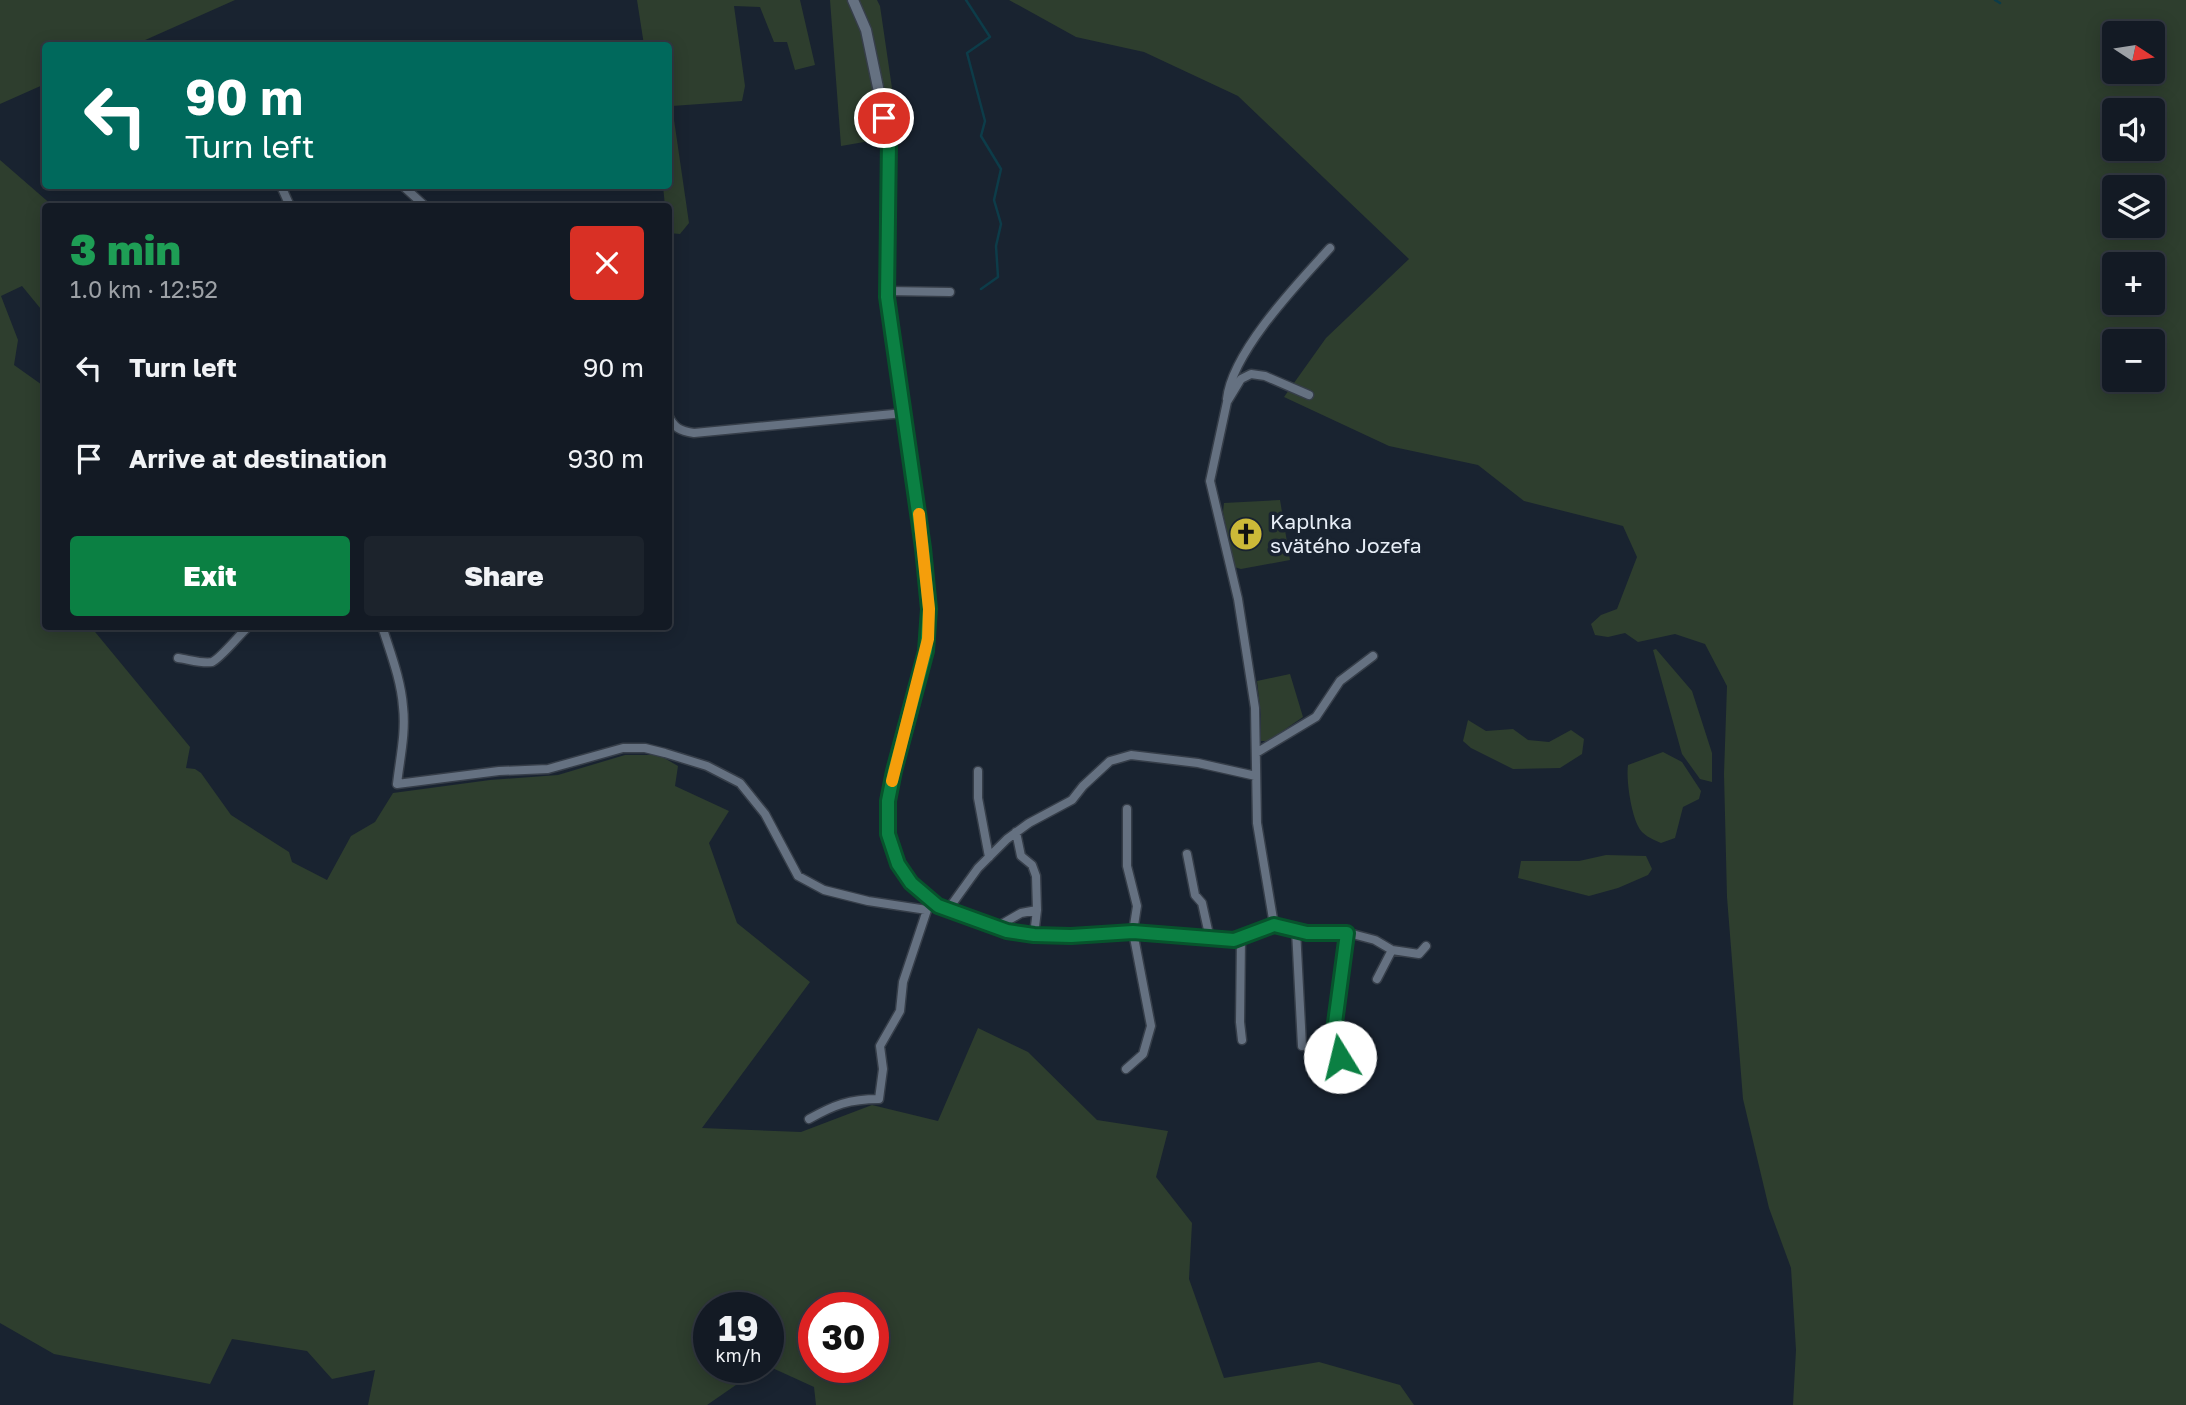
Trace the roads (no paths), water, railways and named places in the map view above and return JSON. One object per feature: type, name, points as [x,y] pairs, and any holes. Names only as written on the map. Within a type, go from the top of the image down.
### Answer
[{"type":"street","points":[[853,0],[866,30],[889,140],[887,291],[923,548],[929,625],[923,664],[890,787],[888,834],[898,864],[929,906]]},
{"type":"street","points":[[406,189],[422,203]]},
{"type":"street","points":[[1274,925],[1256,823],[1255,708],[1238,599],[1210,481],[1228,387],[1246,352],[1276,310],[1330,248]]},
{"type":"street","points":[[887,291],[950,292]]},
{"type":"street","points":[[1227,402],[1241,379],[1251,374],[1265,376],[1309,396]]},
{"type":"street","points":[[672,424],[681,432],[694,433],[904,412]]},
{"type":"street","points":[[178,658],[210,663],[220,657],[245,630]]},
{"type":"street","points":[[383,630],[400,683],[404,706],[397,783],[499,771],[548,769],[622,748],[645,748],[707,766],[740,783],[765,814],[798,876],[824,890],[869,901],[929,906],[995,928],[1034,935],[1071,936],[1133,932],[1234,940],[1274,925],[1307,933],[1347,933],[1375,940],[1392,950],[1419,954],[1426,946]]},
{"type":"street","points":[[1256,753],[1316,717],[1340,681],[1373,656]]},
{"type":"street","points":[[947,911],[989,857],[1016,832],[1072,800],[1110,761],[1131,755],[1198,764],[1256,776]]},
{"type":"street","points":[[978,771],[978,798],[989,857]]},
{"type":"street","points":[[1126,1069],[1143,1054],[1151,1026],[1133,932],[1137,906],[1127,866],[1127,809]]},
{"type":"street","points":[[1016,832],[1021,856],[1032,865],[1036,876],[1037,910],[1034,935]]},
{"type":"street","points":[[1187,854],[1195,895],[1202,903],[1210,939]]},
{"type":"street","points":[[809,1119],[833,1105],[857,1099],[878,1099],[883,1069],[880,1046],[901,1011],[904,982],[929,906]]},
{"type":"street","points":[[995,928],[1021,913],[1037,910]]},
{"type":"street","points":[[1296,930],[1302,1046]]},
{"type":"street","points":[[1340,1057],[1335,1023],[1347,933]]},
{"type":"street","points":[[1241,938],[1242,1040]]},
{"type":"street","points":[[1377,979],[1392,950]]},
{"type":"waterway","points":[[966,0],[990,37],[967,53],[985,121],[981,136],[1001,169],[994,200],[1001,224],[996,246],[998,277],[981,289]]},
{"type":"waterway","points":[[1995,0],[2000,3]]},
{"type":"place","name":"Kaplnka svätého Jozefa","points":[[1246,534]]}]
